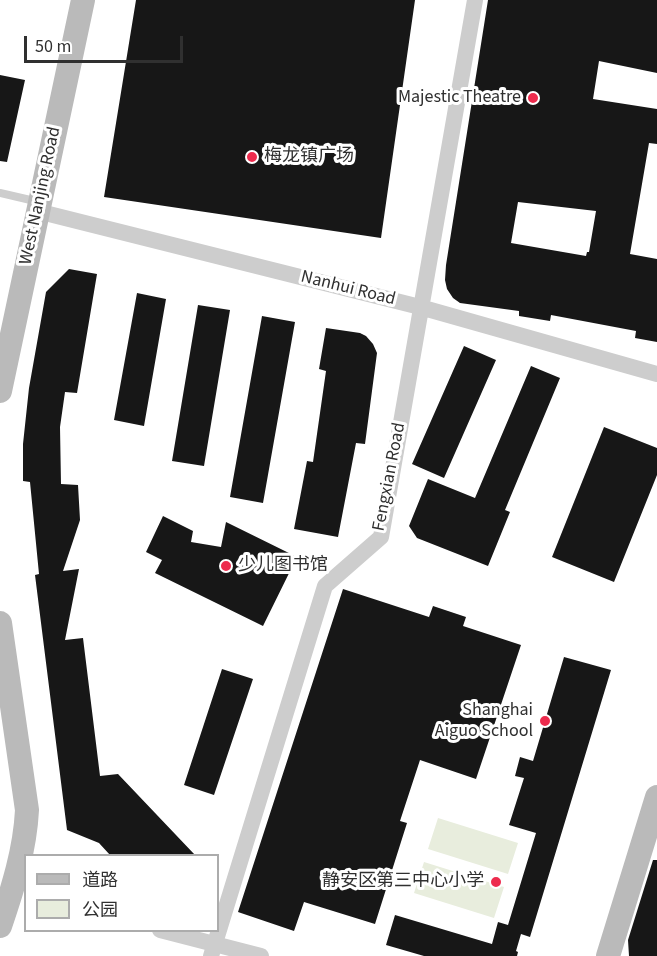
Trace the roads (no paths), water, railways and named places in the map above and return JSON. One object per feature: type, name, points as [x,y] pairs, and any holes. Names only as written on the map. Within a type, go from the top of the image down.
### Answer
[{"type":"main road","name":"West Nanjing Road","points":[[0,392],[83,0]]},
{"type":"main road","points":[[0,623],[27,810],[26,836],[12,892],[0,926]]},
{"type":"main road","points":[[608,956],[657,797]]},
{"type":"street","name":"Fengxian Road","points":[[219,927],[325,586],[381,537],[475,0]]},
{"type":"street","name":"Nanhui Road","points":[[38,206],[420,307],[657,374]]},
{"type":"street","points":[[165,932],[212,950],[261,956]]},
{"type":"street","name":"Fengxian Road","points":[[212,950],[218,932]]},
{"type":"lane","points":[[0,193],[38,206]]},
{"type":"place","name":"Majestic Theatre","points":[[533,98]]},
{"type":"place","name":"梅龙镇广场","points":[[252,157]]},
{"type":"place","name":"少儿图书馆","points":[[226,566]]},
{"type":"place","name":"Shanghai Aiguo School","points":[[545,721]]},
{"type":"place","name":"静安区第三中心小学","points":[[496,882]]}]
